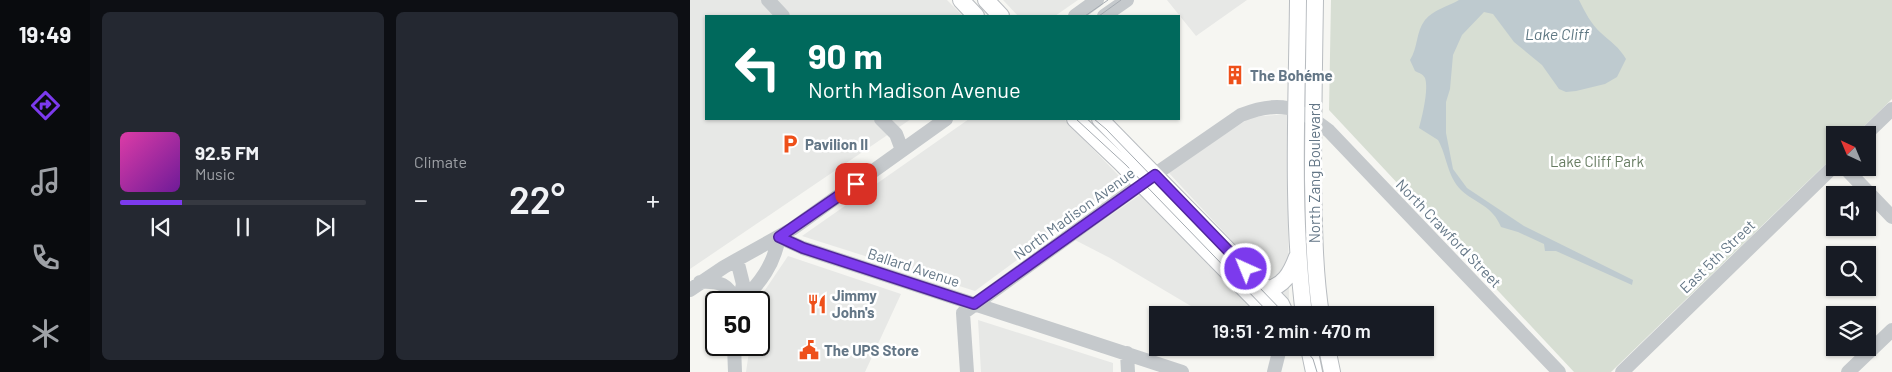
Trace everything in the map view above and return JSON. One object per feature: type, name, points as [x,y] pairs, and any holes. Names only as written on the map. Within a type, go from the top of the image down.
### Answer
[{"type":"main road","points":[[961,0],[975,15]]},
{"type":"main road","points":[[986,0],[1000,15]]},
{"type":"main road","name":"North Zang Boulevard","points":[[1298,0],[1298,255],[1303,306]]},
{"type":"main road","name":"North Zang Boulevard","points":[[1315,0],[1313,118],[1315,266],[1320,306]]},
{"type":"main road","points":[[1076,120],[1148,180],[1282,306]]},
{"type":"main road","points":[[1101,120],[1148,180],[1262,306]]},
{"type":"main road","points":[[1266,290],[1281,284],[1287,278],[1298,255]]},
{"type":"main road","points":[[1311,356],[1314,372]]},
{"type":"street","points":[[768,0],[782,15]]},
{"type":"street","points":[[1076,15],[1097,0]]},
{"type":"street","points":[[1105,15],[1126,0]]},
{"type":"street","name":"North Madison Avenue","points":[[967,372],[963,312],[1241,115],[1259,108],[1272,106],[1297,110],[1313,118]]},
{"type":"street","points":[[1874,126],[1892,109]]},
{"type":"street","name":"North Crawford Street","points":[[1313,118],[1329,131],[1559,372]]},
{"type":"street","points":[[882,120],[896,134],[902,150]]},
{"type":"street","points":[[695,286],[779,237],[945,120]]},
{"type":"street","name":"East 5th Street","points":[[1622,372],[1826,173]]},
{"type":"street","points":[[1852,176],[1892,217]]},
{"type":"street","points":[[752,291],[776,254],[779,237]]},
{"type":"street","name":"Ballard Avenue","points":[[779,237],[803,248],[1182,372]]},
{"type":"street","points":[[737,260],[743,284],[741,291]]},
{"type":"street","points":[[695,286],[712,282],[722,284],[731,291]]},
{"type":"street","points":[[1848,372],[1892,330]]},
{"type":"street","points":[[1127,353],[1128,372]]},
{"type":"street","points":[[734,356],[735,372]]},
{"type":"street","points":[[1274,372],[1278,356]]},
{"type":"shaded area","points":[[690,0],[947,0],[962,15],[705,15],[705,120],[910,120],[690,269]]},
{"type":"shaded area","points":[[1003,0],[1078,0],[1056,15],[1017,15]]},
{"type":"shaded area","points":[[1167,0],[1247,0],[1196,36]]},
{"type":"shaded area","points":[[1287,114],[1289,302],[1168,172],[1251,117]]},
{"type":"shaded area","points":[[968,120],[1065,120],[1124,181],[975,291],[802,236]]},
{"type":"shaded area","points":[[1141,194],[1253,306],[1191,306],[1110,258],[1075,240]]},
{"type":"shaded area","points":[[788,256],[901,294],[865,372],[746,372],[748,356],[770,356],[770,291],[764,291]]},
{"type":"shaded area","points":[[978,320],[1113,363],[1113,372],[981,372]]},
{"type":"green space","name":"Lake Cliff Park","points":[[1331,0],[1892,0],[1892,99],[1864,126],[1826,126],[1826,164],[1611,372],[1574,372],[1329,110]]},
{"type":"water","name":"Lake Cliff","points":[[1459,0],[1579,0],[1594,26],[1618,48],[1626,59],[1617,77],[1605,84],[1566,92],[1559,89],[1542,65],[1514,42],[1493,14],[1484,12],[1462,35],[1453,55],[1450,89],[1446,102],[1446,133],[1453,169],[1467,188],[1524,226],[1633,280],[1632,285],[1556,251],[1545,251],[1544,244],[1518,232],[1501,227],[1488,209],[1467,195],[1456,184],[1438,140],[1419,128],[1425,103],[1426,83],[1425,78],[1415,71],[1410,60],[1420,29],[1425,20],[1437,11]]},
{"type":"tram line","points":[[1086,15],[1108,0]]},
{"type":"tram line","points":[[1100,15],[1121,0]]},
{"type":"tram line","points":[[1077,120],[1126,165],[1262,306]]},
{"type":"tram line","points":[[1095,120],[1277,306]]},
{"type":"tram line","points":[[1311,356],[1317,372]]},
{"type":"place","name":"The Bohéme","points":[[1235,75]]},
{"type":"place","name":"Pavilion II","points":[[790,144]]},
{"type":"place","name":"Jimmy John's","points":[[817,304]]},
{"type":"place","name":"The UPS Store","points":[[809,350]]},
{"type":"route","points":[[856,184],[779,237],[803,248],[974,304],[1155,175],[1246,269]]}]
